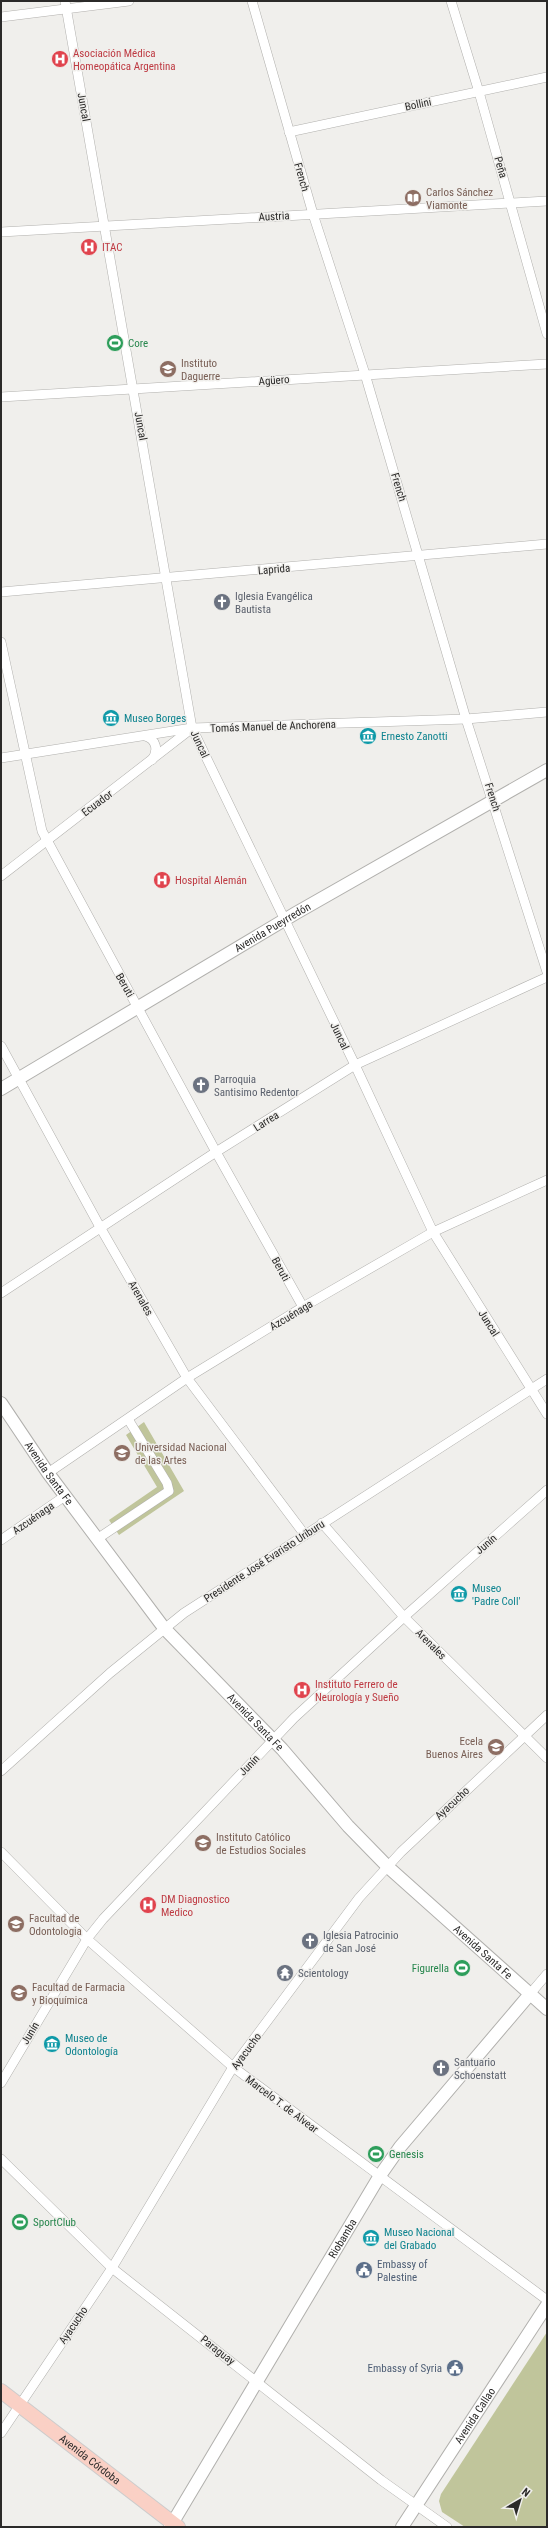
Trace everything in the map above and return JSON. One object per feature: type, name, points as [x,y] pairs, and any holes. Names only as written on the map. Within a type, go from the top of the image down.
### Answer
[{"type":"main road","name":"Avenida Pueyrredón","points":[[1,1089],[284,920],[547,770]]},
{"type":"main road","name":"Avenida Santa Fe","points":[[1,1403],[48,1474],[164,1628],[273,1740],[388,1868],[547,2009]]},
{"type":"main road","name":"Riobamba","points":[[174,2526],[256,2380],[379,2177],[405,2141],[530,1994]]},
{"type":"main road","name":"Avenida Callao","points":[[402,2527],[547,2305]]},
{"type":"main road","name":"Avenida Córdoba","points":[[1,2391],[20,2404],[174,2526]]},
{"type":"street","points":[[1,17],[66,5],[129,1]]},
{"type":"street","name":"French","points":[[252,1],[313,214],[365,374],[420,555],[466,719],[494,799],[547,972]]},
{"type":"street","name":"Peña","points":[[451,1],[479,92],[547,334]]},
{"type":"street","name":"Juncal","points":[[66,5],[106,226],[192,728],[355,1065],[433,1232],[547,1414]]},
{"type":"street","name":"Bollini","points":[[289,132],[547,77]]},
{"type":"street","name":"Austria","points":[[1,232],[547,200]]},
{"type":"street","name":"Agüero","points":[[1,397],[547,364]]},
{"type":"street","name":"Laprida","points":[[1,592],[547,544]]},
{"type":"street","name":"Beruti","points":[[1,642],[42,831],[216,1152],[303,1307]]},
{"type":"street","name":"Tomás Manuel de Anchorena","points":[[1,758],[192,728],[466,719],[547,712]]},
{"type":"street","name":"Ecuador","points":[[1,876],[152,761],[192,728]]},
{"type":"street","points":[[145,736],[153,740],[155,744],[156,754],[152,761]]},
{"type":"street","name":"Larrea","points":[[1,1293],[216,1152],[355,1065],[547,977]]},
{"type":"street","name":"Arenales","points":[[1,1046],[100,1227],[187,1378],[305,1535]]},
{"type":"street","name":"Azcuénaga","points":[[48,1474],[187,1378],[303,1307],[433,1232],[547,1180]]},
{"type":"street","name":"Presidente José Evaristo Uriburu","points":[[1,1771],[110,1673],[164,1628],[547,1379]]},
{"type":"street","points":[[97,1539],[169,1491],[167,1483],[128,1419]]},
{"type":"street","name":"Junín","points":[[1,2083],[87,1939],[103,1919],[273,1740],[404,1617],[547,1490]]},
{"type":"street","name":"Azcuénaga","points":[[1,1540],[64,1496]]},
{"type":"street","name":"Arenales","points":[[322,1524],[404,1617],[547,1758]]},
{"type":"street","name":"Ayacucho","points":[[1,2433],[112,2268],[234,2067],[359,1898],[401,1852],[547,1714]]},
{"type":"street","name":"Marcelo T. de Alvear","points":[[1,1852],[87,1939],[234,2067],[379,2177],[547,2300]]},
{"type":"street","name":"Riobamba","points":[[530,1994],[547,1974]]},
{"type":"street","name":"Paraguay","points":[[1,2159],[112,2268],[416,2505],[447,2527]]},
{"type":"green space","points":[[144,1422],[184,1491],[119,1535],[109,1520],[157,1487],[126,1435]]},
{"type":"green space","points":[[547,2332],[547,2527],[465,2527],[442,2512],[439,2501],[441,2494]]},
{"type":"place","name":"Asociación Médica Homeopática Argentina","points":[[60,59]]},
{"type":"place","name":"Carlos Sánchez Viamonte","points":[[413,198]]},
{"type":"place","name":"ITAC","points":[[89,247]]},
{"type":"place","name":"Core","points":[[115,343]]},
{"type":"place","name":"Instituto Daguerre","points":[[168,369]]},
{"type":"place","name":"Iglesia Evangélica Bautista","points":[[222,602]]},
{"type":"place","name":"Museo Borges","points":[[111,718]]},
{"type":"place","name":"Ernesto Zanotti","points":[[368,736]]},
{"type":"place","name":"Hospital Alemán","points":[[162,880]]},
{"type":"place","name":"Parroquia Santisimo Redentor","points":[[201,1085]]},
{"type":"place","name":"Universidad Nacional de las Artes","points":[[122,1453]]},
{"type":"place","name":"Museo 'Padre Coll'","points":[[459,1594]]},
{"type":"place","name":"Instituto Ferrero de Neurología y Sueño","points":[[302,1690]]},
{"type":"place","name":"Ecela Buenos Aires","points":[[496,1747]]},
{"type":"place","name":"Instituto Católico de Estudios Sociales","points":[[203,1843]]},
{"type":"place","name":"DM Diagnostico Medico","points":[[148,1905]]},
{"type":"place","name":"Facultad de Odontologia","points":[[16,1924]]},
{"type":"place","name":"Iglesia Patrocinio de San José","points":[[310,1941]]},
{"type":"place","name":"Figurella","points":[[462,1968]]},
{"type":"place","name":"Scientology","points":[[285,1973]]},
{"type":"place","name":"Facultad de Farmacia y Bioquímica","points":[[19,1993]]},
{"type":"place","name":"Museo de Odontología","points":[[52,2044]]},
{"type":"place","name":"Santuario Schoenstatt","points":[[441,2068]]},
{"type":"place","name":"Genesis","points":[[376,2154]]},
{"type":"place","name":"SportClub","points":[[20,2222]]},
{"type":"place","name":"Museo Nacional del Grabado","points":[[371,2238]]},
{"type":"place","name":"Embassy of Palestine","points":[[364,2270]]},
{"type":"place","name":"Embassy of Syria","points":[[455,2368]]}]
